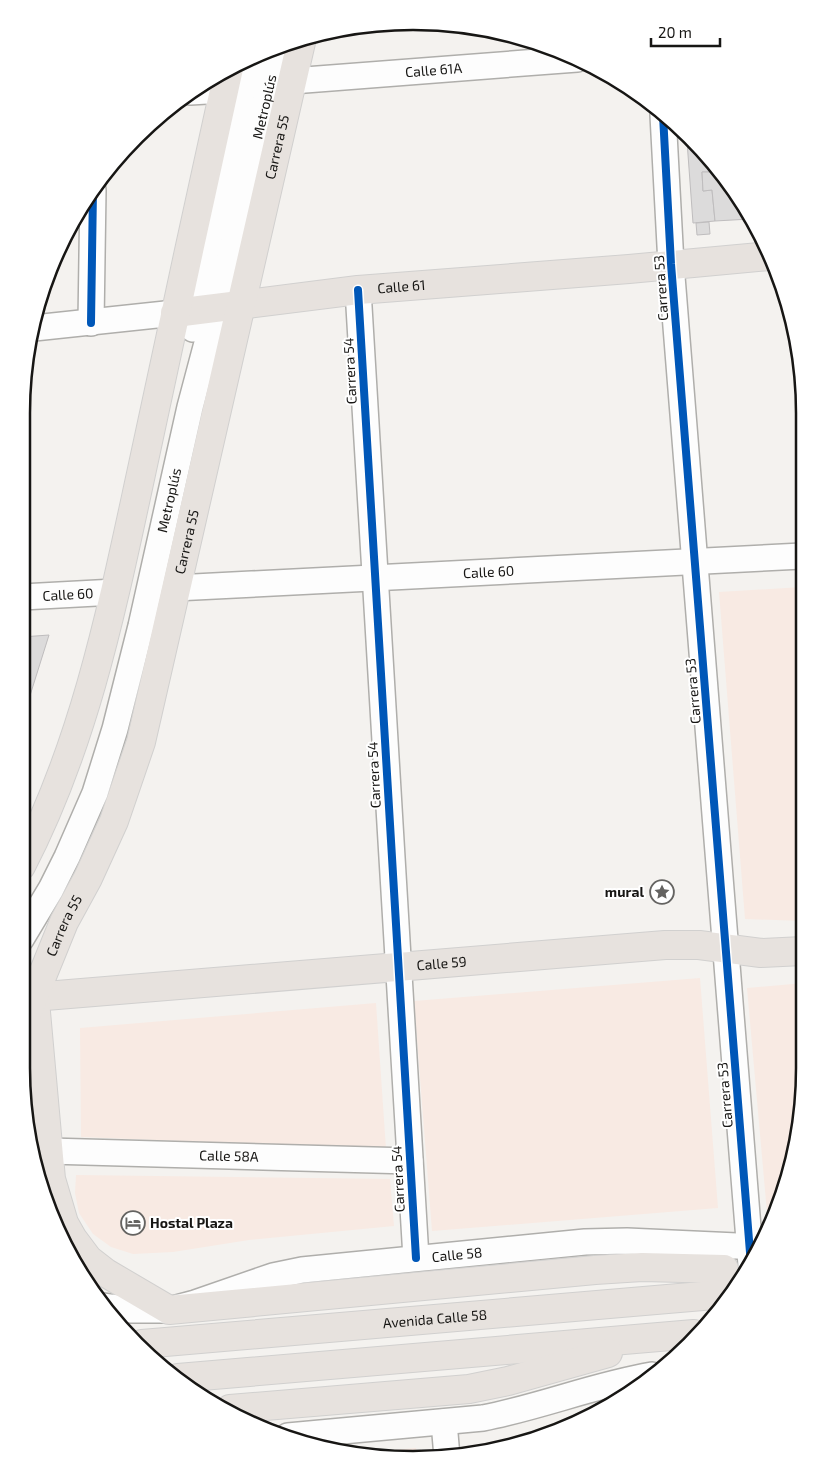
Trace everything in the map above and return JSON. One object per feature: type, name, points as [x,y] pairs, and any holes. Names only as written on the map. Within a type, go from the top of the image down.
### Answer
[{"type":"main road","name":"Carrera 55","points":[[30,850],[39,832],[76,736],[92,685],[115,592],[207,309],[292,81],[300,47]]},
{"type":"main road","name":"Carrera 55","points":[[30,994],[102,848],[124,794],[141,742],[175,588],[207,309],[227,79]]},
{"type":"main road","name":"Calle 61","points":[[207,309],[358,290],[763,257]]},
{"type":"main road","name":"Calle 59","points":[[30,998],[665,945],[700,946],[761,953],[796,951]]},
{"type":"main road","points":[[30,1013],[49,1151],[51,1179],[64,1223],[72,1240],[88,1259],[106,1273],[170,1310],[642,1267],[725,1282]]},
{"type":"main road","name":"Avenida Calle 58","points":[[147,1343],[725,1282]]},
{"type":"main road","points":[[187,1377],[688,1335]]},
{"type":"main road","points":[[237,1408],[469,1389],[508,1382],[663,1337]]},
{"type":"street","name":"Metroplús","points":[[30,902],[41,884],[85,789],[104,727],[207,309],[232,249],[276,55]]},
{"type":"street","name":"Calle 61A","points":[[292,81],[562,60]]},
{"type":"street","name":"Metroplús","points":[[30,924],[51,890],[95,793],[141,626],[190,407],[252,65]]},
{"type":"street","name":"Carrera 53","points":[[663,123],[671,264],[726,949],[752,1246]]},
{"type":"street","points":[[91,323],[93,203]]},
{"type":"street","name":"Carrera 54","points":[[358,290],[416,1258]]},
{"type":"street","name":"Calle 61","points":[[40,328],[207,309]]},
{"type":"street","name":"Calle 60","points":[[175,588],[796,556]]},
{"type":"street","name":"Calle 60","points":[[30,597],[115,592]]},
{"type":"street","name":"Calle 58A","points":[[49,1151],[410,1161]]},
{"type":"street","name":"Calle 58","points":[[114,1308],[132,1310],[170,1310],[287,1273],[326,1267],[585,1242],[627,1241],[749,1253]]},
{"type":"street","points":[[303,1435],[483,1418],[637,1378]]},
{"type":"street","points":[[444,1422],[446,1449]]},
{"type":"shaded area","points":[[796,587],[796,921],[745,919],[719,592]]},
{"type":"shaded area","points":[[700,978],[718,1208],[432,1231],[414,1001]]},
{"type":"shaded area","points":[[796,984],[796,1068],[793,1118],[783,1167],[767,1215],[747,988]]},
{"type":"shaded area","points":[[376,1003],[386,1149],[81,1137],[80,1028]]},
{"type":"shaded area","points":[[76,1175],[390,1179],[394,1226],[249,1240],[173,1252],[133,1254],[111,1247],[93,1234],[79,1213],[75,1193]]},
{"type":"shaded area","points":[[416,1448],[416,1451],[413,1451],[391,1450]]},
{"type":"green space","points":[[31,1043],[39,1151],[33,1118]]},
{"type":"building","points":[[687,146],[711,172],[702,172],[703,191],[712,190],[715,221],[693,223]]},
{"type":"building","points":[[702,172],[711,172],[743,219],[715,221],[712,190],[703,191]]},
{"type":"building","points":[[709,222],[710,234],[697,235],[696,223]]},
{"type":"building","points":[[49,635],[30,696],[30,636]]},
{"type":"cycle path","points":[[663,123],[671,264],[750,1251]]},
{"type":"cycle path","points":[[91,323],[93,203]]},
{"type":"cycle path","points":[[358,290],[416,1258]]},
{"type":"place","name":"mural","points":[[662,892]]},
{"type":"place","name":"Hostal Plaza","points":[[133,1223]]}]
